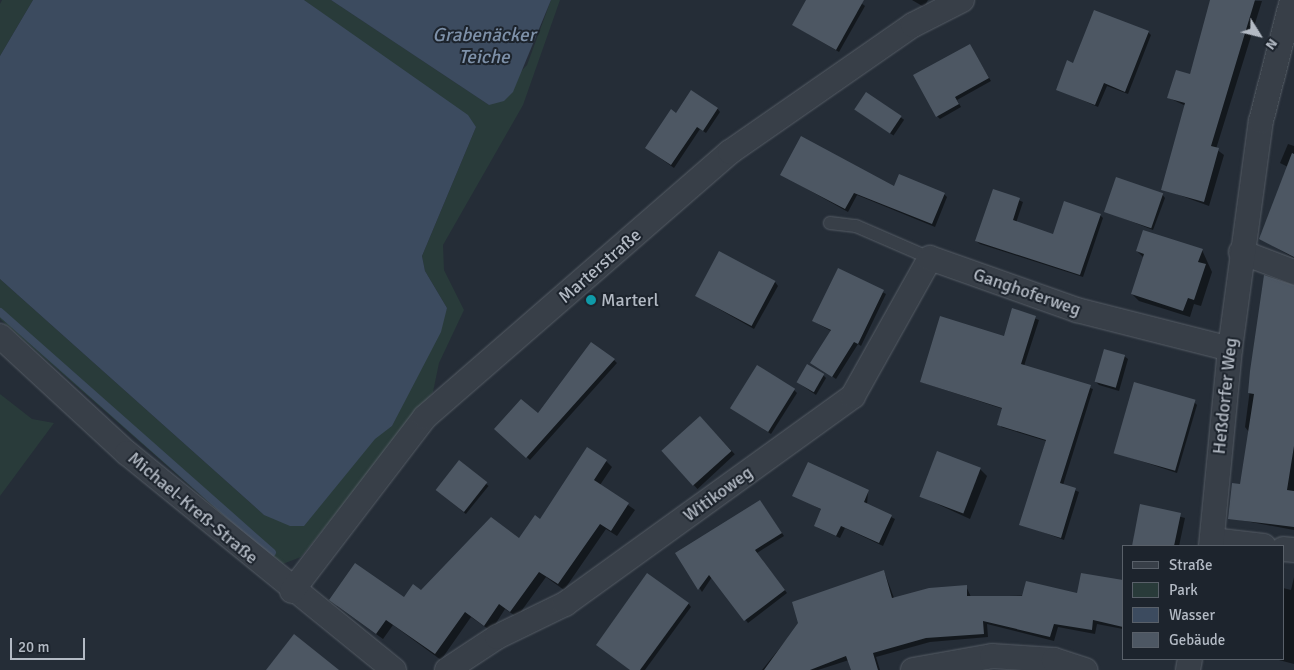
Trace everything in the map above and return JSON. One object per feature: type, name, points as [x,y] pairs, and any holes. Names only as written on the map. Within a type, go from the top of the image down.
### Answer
[{"type":"street","name":"Marterstraße","points":[[292,591],[425,417],[730,152],[913,25],[962,0]]},
{"type":"street","name":"Heßdorfer Weg","points":[[1246,545],[1211,543],[1230,349],[1261,121],[1292,0]]},
{"type":"street","points":[[1242,252],[1294,272]]},
{"type":"street","name":"Ganghoferweg","points":[[930,258],[1077,310],[1230,349]]},
{"type":"street","name":"Witikoweg","points":[[447,670],[497,637],[565,604],[853,396],[930,258]]},
{"type":"street","name":"Michael-Kreß-Straße","points":[[0,336],[127,452],[292,591],[394,670]]},
{"type":"street","points":[[913,670],[992,656],[1054,660],[1085,670]]},
{"type":"lane","name":"Ganghoferweg","points":[[830,223],[856,226],[930,258]]},
{"type":"green space","points":[[2,0],[33,0],[0,56],[0,4]]},
{"type":"green space","points":[[304,0],[331,0],[489,105],[527,65],[551,0],[560,0],[523,105],[443,245],[444,270],[464,310],[439,363],[433,392],[301,557],[280,565],[0,319],[0,279],[264,515],[392,426],[447,308],[425,271],[422,256],[476,127]]},
{"type":"green space","points":[[0,394],[32,419],[54,423],[0,496]]},
{"type":"water","points":[[33,0],[304,0],[468,115],[476,127],[422,256],[425,271],[447,308],[441,332],[392,426],[375,439],[304,526],[290,526],[264,515],[0,279],[0,56]]},
{"type":"water","name":"Grabenäcker Teiche","points":[[331,0],[551,0],[513,92],[504,101],[489,105]]},
{"type":"building","points":[[806,0],[864,0],[836,50],[792,25]]},
{"type":"building","points":[[1210,0],[1255,0],[1211,146],[1219,148],[1204,202],[1161,190],[1185,103],[1167,98],[1176,70],[1190,74]]},
{"type":"building","points":[[1094,10],[1149,31],[1125,92],[1104,83],[1095,105],[1056,90],[1067,60],[1073,63]]},
{"type":"building","points":[[970,44],[989,78],[955,97],[959,104],[936,117],[913,75]]},
{"type":"building","points":[[691,90],[718,108],[703,131],[697,127],[671,165],[645,148],[671,109],[676,113]]},
{"type":"building","points":[[866,92],[902,116],[890,133],[854,109]]},
{"type":"building","points":[[801,136],[894,186],[899,174],[945,193],[932,224],[854,193],[845,209],[780,175]]},
{"type":"building","points":[[1292,153],[1294,154],[1294,257],[1259,239]]},
{"type":"building","points":[[1116,177],[1163,193],[1151,228],[1104,212]]},
{"type":"building","points":[[993,189],[1020,198],[1013,220],[1053,234],[1064,201],[1101,214],[1080,275],[975,241]]},
{"type":"building","points":[[1143,230],[1203,249],[1198,262],[1206,264],[1194,300],[1188,298],[1183,311],[1131,294],[1144,254],[1136,251]]},
{"type":"building","points":[[719,251],[776,281],[752,326],[695,296]]},
{"type":"building","points":[[838,268],[884,290],[858,344],[854,342],[832,377],[810,363],[831,330],[812,321]]},
{"type":"building","points":[[1264,275],[1294,285],[1294,446],[1287,490],[1294,491],[1294,527],[1228,519],[1232,483],[1240,484],[1254,394],[1248,393]]},
{"type":"building","points":[[1012,308],[1036,316],[1021,364],[1091,385],[1060,483],[1076,488],[1061,538],[1019,525],[1046,440],[997,425],[1002,408],[920,382],[940,316],[1004,336]]},
{"type":"building","points":[[591,342],[615,359],[526,458],[494,429],[521,399],[538,413]]},
{"type":"building","points":[[1104,349],[1125,355],[1116,388],[1095,382]]},
{"type":"building","points":[[807,364],[824,374],[814,392],[796,382]]},
{"type":"building","points":[[757,365],[795,389],[768,432],[730,408]]},
{"type":"building","points":[[1134,382],[1196,400],[1175,471],[1114,453]]},
{"type":"building","points":[[700,416],[731,451],[693,486],[661,451]]},
{"type":"building","points":[[587,447],[607,460],[594,480],[629,503],[611,531],[600,524],[558,584],[539,572],[510,612],[499,604],[484,626],[465,612],[435,654],[386,620],[376,634],[329,600],[355,563],[404,597],[413,584],[421,590],[491,517],[519,538],[535,515],[540,519]]},
{"type":"building","points":[[937,451],[981,468],[963,514],[919,497]]},
{"type":"building","points":[[459,460],[487,482],[464,512],[436,490]]},
{"type":"building","points":[[808,462],[869,490],[864,502],[892,515],[879,543],[841,526],[836,536],[814,526],[821,509],[792,496]]},
{"type":"building","points":[[760,500],[782,533],[755,550],[785,590],[744,621],[709,575],[698,590],[675,553]]},
{"type":"building","points":[[1140,504],[1181,513],[1174,545],[1132,545]]},
{"type":"building","points":[[884,570],[892,598],[929,588],[967,585],[967,596],[1022,596],[1026,581],[1077,593],[1081,573],[1122,580],[1122,627],[1093,620],[1092,630],[1054,624],[1050,637],[983,621],[984,634],[926,638],[873,653],[878,670],[851,670],[846,656],[810,670],[764,670],[798,623],[792,602]]},
{"type":"building","points":[[647,573],[689,603],[640,670],[630,670],[596,645]]},
{"type":"building","points":[[294,634],[339,670],[266,670]]},
{"type":"waterway","points":[[0,312],[272,553]]},
{"type":"place","name":"Marterl","points":[[591,300]]}]
